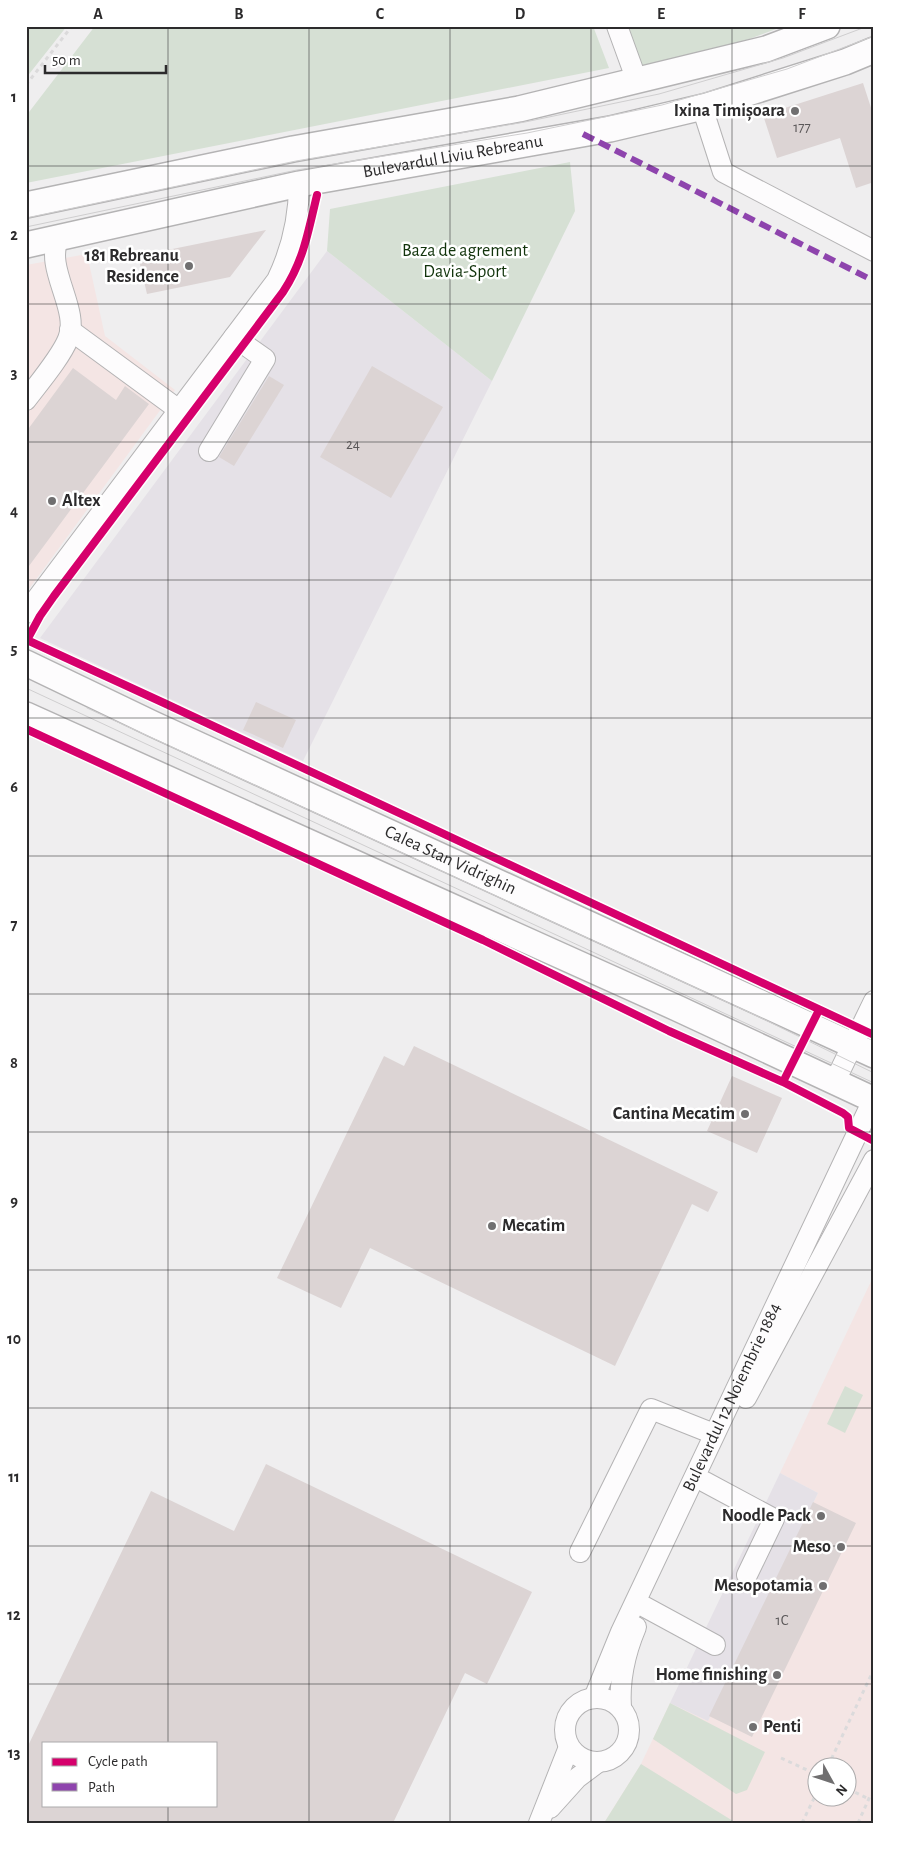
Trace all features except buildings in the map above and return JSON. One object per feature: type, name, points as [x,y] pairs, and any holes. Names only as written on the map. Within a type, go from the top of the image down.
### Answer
[{"type":"main road","name":"Bulevardul Liviu Rebreanu","points":[[26,205],[293,148],[519,109],[766,49],[827,26]]},
{"type":"main road","name":"Bulevardul Liviu Rebreanu","points":[[26,245],[299,184],[583,134],[702,107],[845,62],[874,50]]},
{"type":"main road","name":"Calea Stan Vidrighin","points":[[26,663],[162,728],[863,1050]]},
{"type":"main road","points":[[26,715],[874,1099]]},
{"type":"street","points":[[617,26],[638,81]]},
{"type":"street","points":[[702,107],[723,172],[874,252]]},
{"type":"street","points":[[26,613],[277,280],[288,257],[296,226],[299,184]]},
{"type":"street","points":[[26,400],[69,339],[71,324],[54,251],[59,238]]},
{"type":"street","points":[[70,330],[179,410]]},
{"type":"street","points":[[209,451],[265,359],[234,338]]},
{"type":"street","points":[[835,1081],[863,1050],[874,1001]]},
{"type":"street","name":"Bulevardul 12 Noiembrie 1884","points":[[594,1698],[620,1632],[874,1099]]},
{"type":"street","name":"Bulevardul 12 Noiembrie 1884","points":[[620,1708],[622,1669],[645,1607],[737,1414],[874,1160]]},
{"type":"street","points":[[580,1552],[651,1409],[714,1434]]},
{"type":"street","points":[[705,1482],[774,1519],[747,1576]]},
{"type":"street","points":[[645,1607],[715,1645]]},
{"type":"street","points":[[541,1820],[577,1778],[597,1763],[614,1758],[625,1746],[629,1736],[626,1716],[613,1702],[604,1698],[594,1698],[577,1705],[570,1712],[564,1729],[569,1747],[576,1755],[586,1761],[597,1763]]},
{"type":"street","points":[[541,1820],[569,1747]]},
{"type":"path","points":[[26,85],[72,26]]},
{"type":"path","points":[[833,1756],[874,1669]]},
{"type":"path","points":[[781,1758],[808,1770]]},
{"type":"path","points":[[858,1823],[874,1789]]},
{"type":"path","points":[[858,1794],[869,1799]]},
{"type":"path","points":[[802,1823],[810,1806]]},
{"type":"shaded area","points":[[327,251],[492,381],[303,761],[40,638]]},
{"type":"shaded area","points":[[87,254],[105,336],[175,390],[26,593],[26,265]]},
{"type":"shaded area","points":[[874,1275],[874,1823],[604,1823],[641,1764],[670,1703],[708,1721],[818,1493],[780,1473]]},
{"type":"shaded area","points":[[780,1473],[818,1493],[708,1721],[670,1703]]},
{"type":"green space","points":[[26,26],[67,26],[26,78]]},
{"type":"green space","points":[[95,26],[593,26],[609,68],[26,183],[26,116]]},
{"type":"green space","points":[[613,26],[784,26],[637,81]]},
{"type":"green space","name":"Baza de agrement Davia-Sport","points":[[570,162],[575,211],[492,381],[327,251],[330,209]]},
{"type":"green space","points":[[845,1386],[863,1395],[845,1433],[827,1424]]},
{"type":"green space","points":[[670,1703],[765,1752],[747,1790],[736,1794],[653,1739]]},
{"type":"green space","points":[[641,1764],[733,1821],[732,1823],[604,1823]]},
{"type":"tram line","points":[[26,218],[296,161],[525,122],[659,94],[783,58],[868,26]]},
{"type":"tram line","points":[[26,227],[297,170],[527,133],[662,105],[787,69],[874,36]]},
{"type":"tram line","points":[[26,688],[874,1083]]},
{"type":"tram line","points":[[87,708],[757,1016],[874,1073]]},
{"type":"marked path","points":[[583,134],[874,281]]},
{"type":"cycle path","points":[[317,195],[301,257],[283,292],[54,596],[27,640],[874,1035]]},
{"type":"cycle path","points":[[26,729],[483,940],[669,1031],[783,1082],[843,1113],[848,1117],[849,1128],[874,1141]]},
{"type":"cycle path","points":[[783,1082],[819,1010]]},
{"type":"place","name":"Ixina Timișoara","points":[[795,111]]},
{"type":"place","name":"181 Rebreanu Residence","points":[[189,266]]},
{"type":"place","name":"Altex","points":[[52,501]]},
{"type":"place","name":"Cantina Mecatim","points":[[745,1114]]},
{"type":"place","name":"Mecatim","points":[[492,1226]]},
{"type":"place","name":"Noodle Pack","points":[[821,1516]]},
{"type":"place","name":"Meso","points":[[841,1547]]},
{"type":"place","name":"Mesopotamia","points":[[823,1586]]},
{"type":"place","name":"Home finishing","points":[[777,1675]]},
{"type":"place","name":"Penti","points":[[753,1727]]}]
